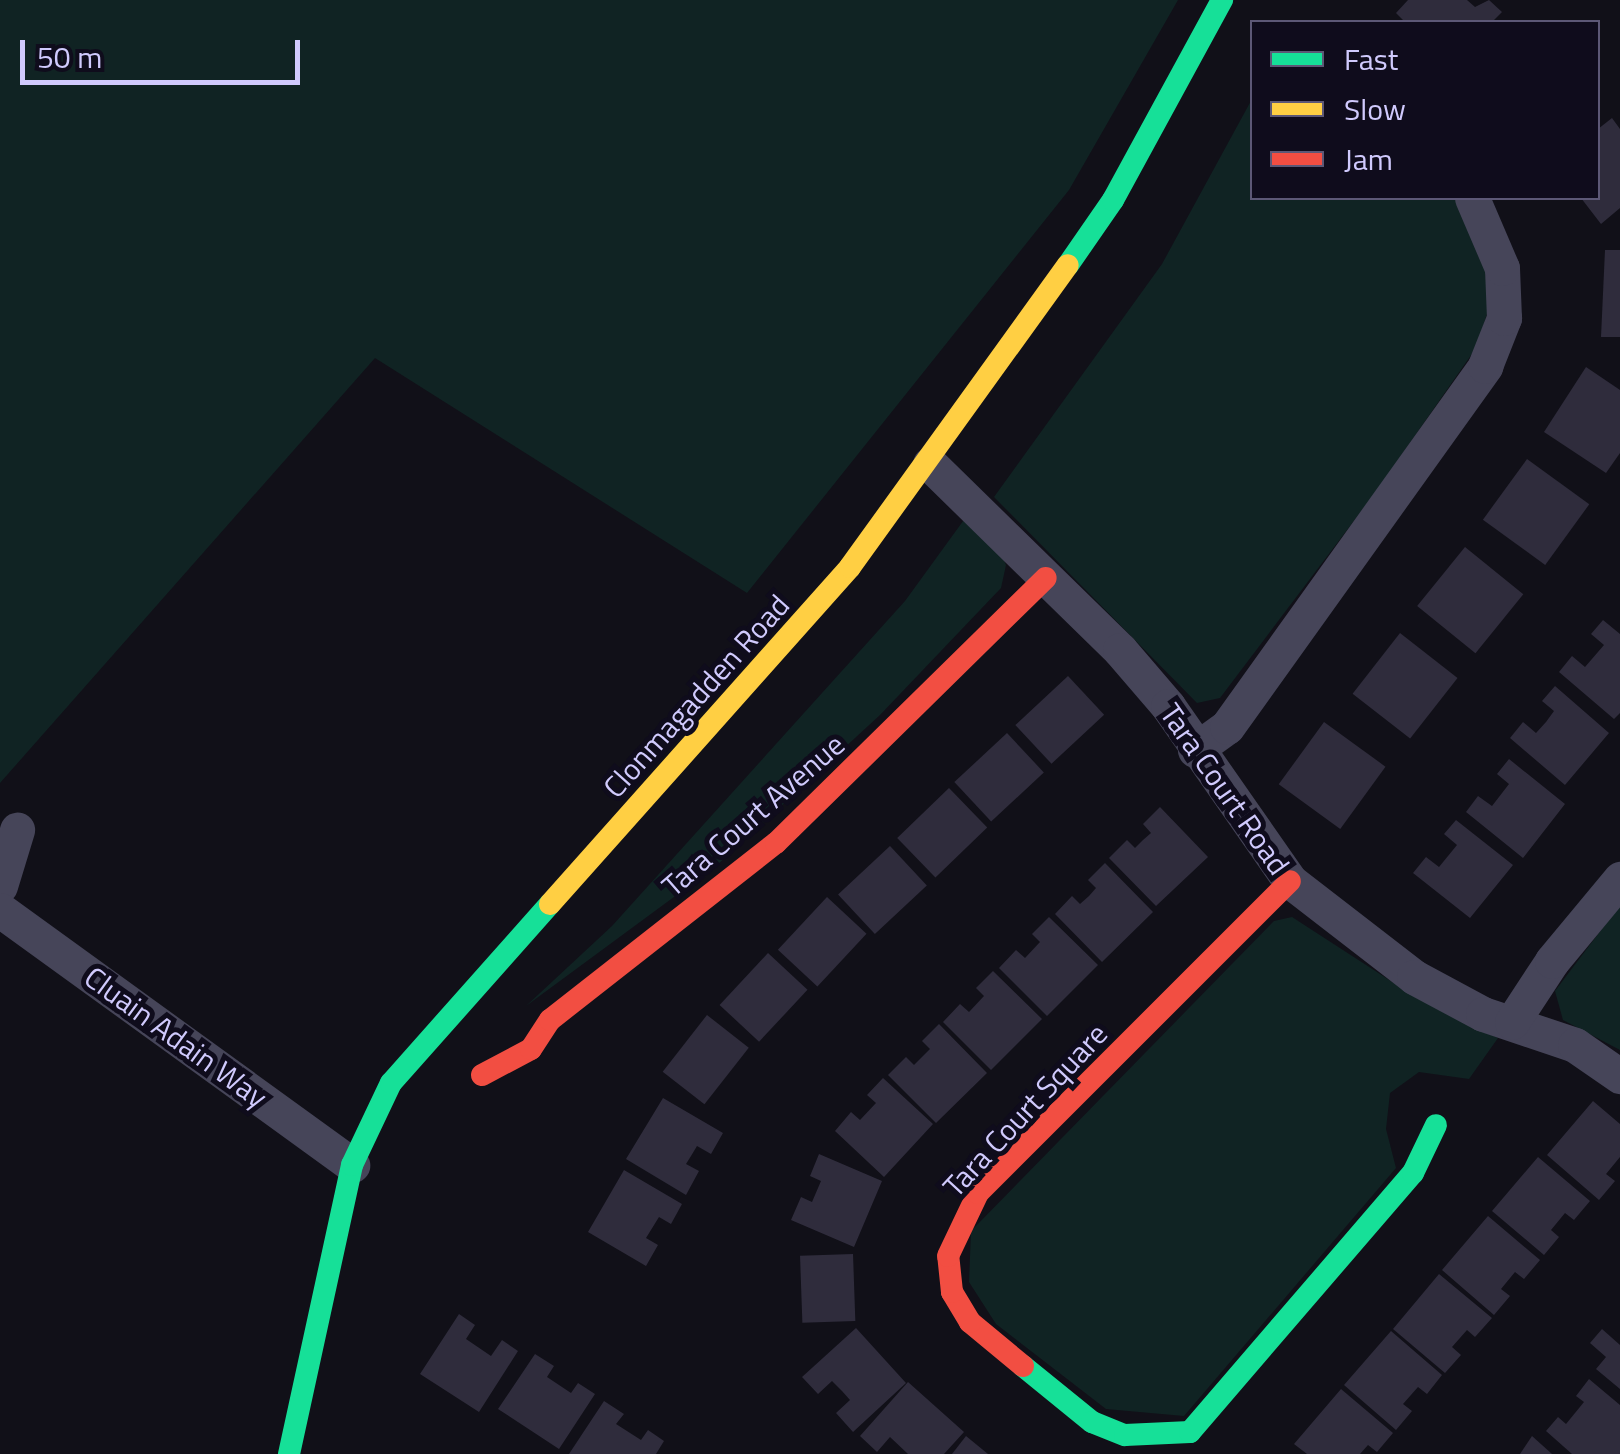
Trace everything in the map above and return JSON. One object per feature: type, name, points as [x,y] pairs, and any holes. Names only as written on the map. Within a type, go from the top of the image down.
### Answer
[{"type":"street","name":"Clonmagadden Road","points":[[289,1454],[352,1166],[391,1084],[435,1028],[752,678],[930,464],[1112,200],[1222,0]]},
{"type":"street","points":[[1196,750],[1228,727],[1485,366],[1504,318],[1502,268],[1473,200]]},
{"type":"street","name":"Tara Court Road","points":[[930,464],[1120,650],[1290,881],[1414,977],[1512,1022],[1575,1044],[1620,1076]]},
{"type":"street","name":"Tara Court Avenue","points":[[482,1075],[532,1049],[550,1020],[776,843],[1046,578]]},
{"type":"street","points":[[0,886],[17,830]]},
{"type":"street","points":[[1512,1022],[1552,960],[1620,880]]},
{"type":"street","name":"Tara Court Square","points":[[1290,881],[978,1193],[948,1256],[952,1292],[970,1322],[1092,1422],[1125,1435],[1190,1432],[1413,1172],[1436,1125]]},
{"type":"street","name":"Cluain Adain Way","points":[[0,910],[352,1166]]},
{"type":"green space","points":[[0,0],[1178,0],[1069,190],[747,593],[375,358],[0,783]]},
{"type":"green space","points":[[1250,103],[1250,200],[1456,200],[1470,216],[1489,278],[1488,311],[1476,348],[1375,493],[1220,698],[1197,703],[994,497],[1162,264]]},
{"type":"green space","points":[[966,517],[1000,550],[1006,565],[1001,588],[880,715],[716,866],[526,1006],[612,926],[905,601]]},
{"type":"green space","points":[[1620,905],[1620,1050],[1563,1020],[1555,991]]},
{"type":"green space","points":[[1292,917],[1417,998],[1498,1038],[1469,1079],[1419,1072],[1390,1093],[1386,1129],[1396,1168],[1184,1416],[1106,1409],[996,1324],[969,1282],[971,1231],[1274,921]]},
{"type":"building","points":[[1408,0],[1467,0],[1475,7],[1489,0],[1502,12],[1494,20],[1403,20],[1396,13]]},
{"type":"building","points":[[1612,118],[1620,129],[1620,208],[1601,224],[1583,200],[1600,200],[1600,127]]},
{"type":"building","points":[[1605,250],[1620,250],[1620,337],[1601,337]]},
{"type":"building","points":[[1586,367],[1620,390],[1620,453],[1606,473],[1544,432]]},
{"type":"building","points":[[1527,459],[1589,504],[1545,565],[1483,520]]},
{"type":"building","points":[[1465,547],[1523,594],[1475,653],[1417,606]]},
{"type":"building","points":[[1603,620],[1620,634],[1620,713],[1614,719],[1559,672],[1572,656],[1585,667],[1604,645],[1591,634]]},
{"type":"building","points":[[1400,633],[1458,678],[1410,739],[1353,694]]},
{"type":"building","points":[[1068,676],[1104,715],[1051,764],[1015,725]]},
{"type":"building","points":[[1555,686],[1609,733],[1565,785],[1510,738],[1523,722],[1536,733],[1546,722],[1554,711],[1542,701]]},
{"type":"building","points":[[1324,722],[1385,767],[1340,829],[1279,784]]},
{"type":"building","points":[[1007,733],[1044,772],[991,822],[954,782]]},
{"type":"building","points":[[1509,759],[1565,804],[1523,858],[1466,812],[1478,796],[1492,806],[1509,784],[1497,774]]},
{"type":"building","points":[[949,788],[987,828],[935,878],[897,838]]},
{"type":"building","points":[[1160,807],[1208,857],[1156,906],[1109,858],[1127,840],[1135,848],[1151,833],[1143,824]]},
{"type":"building","points":[[1456,820],[1513,865],[1470,918],[1413,873],[1426,857],[1439,867],[1457,845],[1444,834]]},
{"type":"building","points":[[890,846],[927,885],[875,934],[838,894]]},
{"type":"building","points":[[1105,863],[1153,912],[1102,962],[1055,914],[1072,896],[1080,904],[1089,896],[1096,888],[1088,880]]},
{"type":"building","points":[[827,897],[866,934],[817,986],[778,950]]},
{"type":"building","points":[[1049,917],[1098,965],[1047,1016],[999,968],[1016,950],[1025,958],[1040,942],[1032,934]]},
{"type":"building","points":[[768,953],[807,990],[759,1042],[720,1005]]},
{"type":"building","points":[[993,971],[1042,1019],[991,1070],[943,1022],[960,1004],[969,1012],[984,996],[976,988]]},
{"type":"building","points":[[707,1015],[749,1048],[704,1104],[663,1072]]},
{"type":"building","points":[[939,1024],[987,1073],[936,1123],[888,1075],[906,1057],[914,1065],[930,1049],[922,1041]]},
{"type":"building","points":[[883,1078],[933,1124],[884,1177],[835,1131],[851,1112],[860,1120],[876,1103],[867,1095]]},
{"type":"building","points":[[663,1098],[723,1133],[711,1154],[697,1146],[686,1164],[699,1171],[686,1195],[626,1159]]},
{"type":"building","points":[[1593,1101],[1620,1124],[1620,1157],[1606,1174],[1615,1181],[1599,1200],[1547,1155]]},
{"type":"building","points":[[819,1154],[882,1181],[854,1247],[791,1220],[801,1197],[812,1202],[821,1181],[810,1176]]},
{"type":"building","points":[[1538,1157],[1590,1201],[1574,1220],[1565,1213],[1551,1230],[1559,1237],[1544,1255],[1492,1211]]},
{"type":"building","points":[[624,1170],[682,1204],[671,1224],[659,1217],[646,1238],[658,1245],[646,1266],[588,1232]]},
{"type":"building","points":[[1488,1216],[1540,1260],[1524,1279],[1515,1272],[1501,1289],[1510,1296],[1494,1315],[1442,1270]]},
{"type":"building","points":[[853,1254],[855,1321],[802,1323],[800,1256]]},
{"type":"building","points":[[1439,1274],[1492,1318],[1475,1337],[1467,1330],[1452,1347],[1461,1355],[1445,1373],[1393,1329]]},
{"type":"building","points":[[459,1314],[475,1325],[466,1339],[491,1356],[502,1340],[518,1351],[479,1412],[420,1374]]},
{"type":"building","points":[[856,1328],[906,1383],[853,1432],[836,1413],[850,1400],[842,1391],[832,1381],[818,1394],[802,1377]]},
{"type":"building","points":[[1602,1329],[1620,1345],[1620,1389],[1596,1369],[1606,1357],[1590,1343]]},
{"type":"building","points":[[1391,1331],[1442,1375],[1427,1394],[1418,1387],[1403,1404],[1412,1411],[1396,1430],[1344,1385]]},
{"type":"building","points":[[535,1354],[554,1366],[547,1377],[571,1393],[578,1383],[595,1394],[559,1449],[498,1409]]},
{"type":"building","points":[[1589,1379],[1620,1405],[1620,1454],[1572,1454],[1546,1431],[1558,1417],[1566,1424],[1584,1402],[1576,1396]]},
{"type":"building","points":[[908,1382],[964,1432],[944,1454],[908,1454],[890,1437],[877,1452],[860,1436]]},
{"type":"building","points":[[1341,1389],[1393,1433],[1377,1452],[1368,1445],[1360,1454],[1307,1454],[1294,1444]]},
{"type":"building","points":[[604,1401],[624,1414],[616,1424],[641,1440],[648,1430],[664,1441],[656,1454],[569,1454]]},
{"type":"building","points":[[966,1436],[988,1454],[952,1454]]},
{"type":"building","points":[[1532,1436],[1552,1454],[1520,1454]]},
{"type":"traffic: fast","points":[[1068,265],[1113,200],[1222,0]]},
{"type":"traffic: fast","points":[[289,1454],[352,1165],[391,1083],[550,904]]},
{"type":"traffic: fast","points":[[1023,1366],[1092,1422],[1125,1435],[1190,1432],[1413,1173],[1436,1125]]},
{"type":"traffic: slow","points":[[550,904],[850,567],[1068,265]]},
{"type":"traffic: jam","points":[[482,1075],[531,1049],[550,1020],[776,843],[1046,578]]},
{"type":"traffic: jam","points":[[1023,1366],[970,1322],[952,1292],[948,1256],[978,1193],[1290,881]]}]
